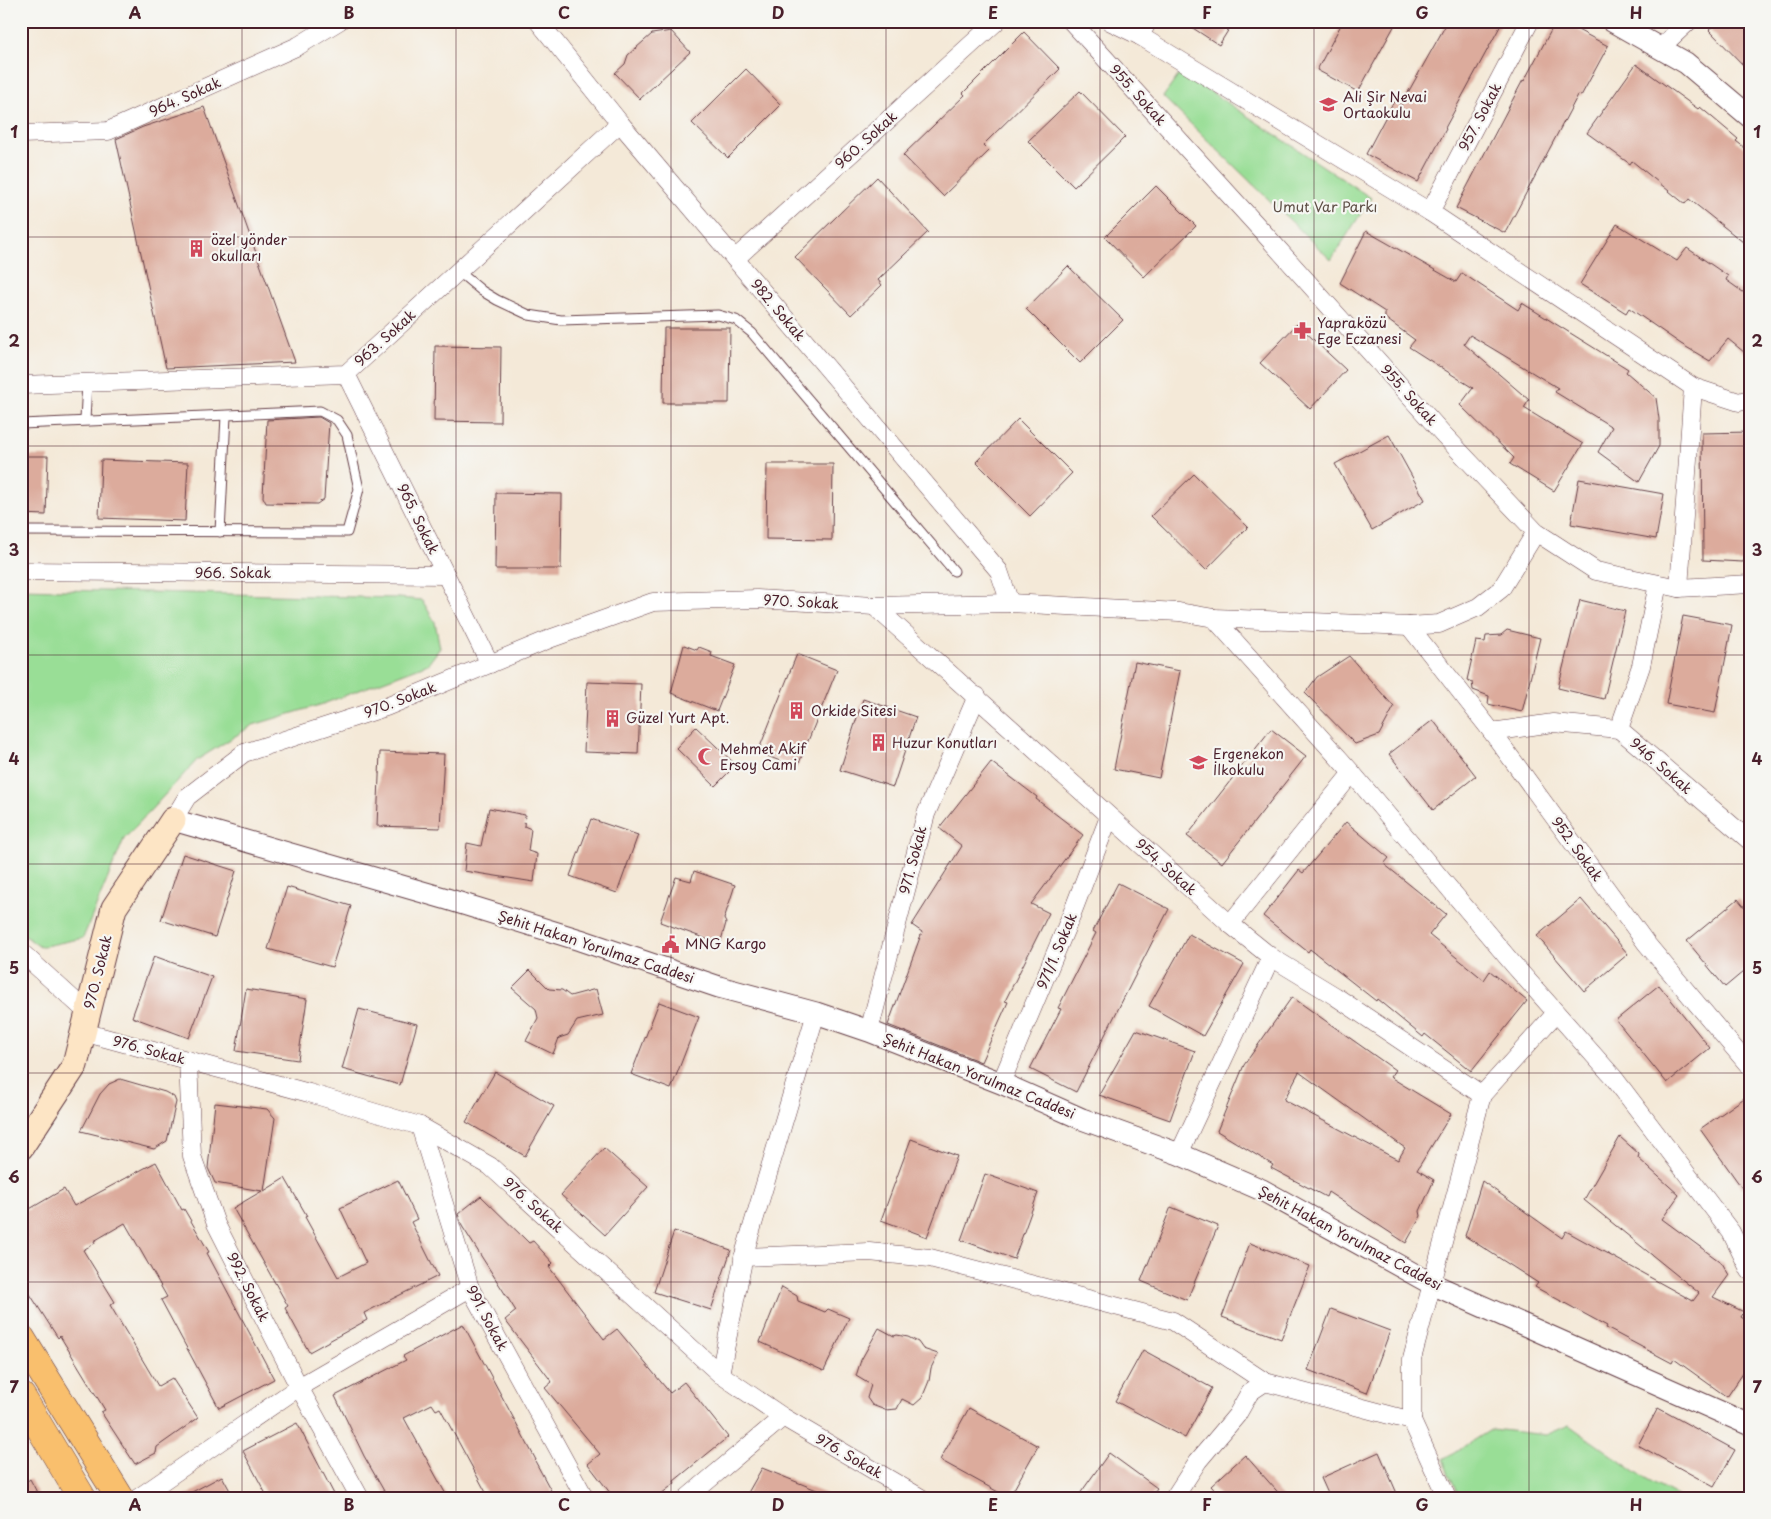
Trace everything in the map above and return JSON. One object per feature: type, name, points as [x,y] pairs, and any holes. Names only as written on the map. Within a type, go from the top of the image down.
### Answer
[{"type":"main road","name":"970. Sokak","points":[[21,1147],[75,1065],[114,908],[173,820]]},
{"type":"main road","points":[[21,1338],[120,1498]]},
{"type":"main road","points":[[21,1396],[82,1498]]},
{"type":"street","name":"964. Sokak","points":[[21,134],[108,131],[298,46],[339,21]]},
{"type":"street","name":"982. Sokak","points":[[538,21],[620,123],[999,571],[1010,603]]},
{"type":"street","name":"960. Sokak","points":[[735,259],[997,21]]},
{"type":"street","name":"955. Sokak","points":[[1071,21],[1444,435],[1536,532],[1596,571],[1679,588],[1750,584]]},
{"type":"street","points":[[1109,21],[1144,28],[1430,212],[1693,387],[1739,402],[1750,399]]},
{"type":"street","name":"957. Sokak","points":[[1430,212],[1530,21]]},
{"type":"street","points":[[1612,21],[1686,63],[1750,117]]},
{"type":"street","points":[[1660,48],[1689,21]]},
{"type":"street","name":"963. Sokak","points":[[21,385],[346,374],[620,123]]},
{"type":"street","name":"965. Sokak","points":[[346,374],[490,664]]},
{"type":"street","points":[[1679,588],[1693,387]]},
{"type":"street","name":"970. Sokak","points":[[173,820],[187,797],[244,753],[386,707],[552,638],[653,602],[757,599],[874,606],[1010,603],[1179,612],[1214,618],[1410,626],[1439,624],[1478,607],[1501,589],[1536,532]]},
{"type":"street","name":"966. Sokak","points":[[21,571],[446,575]]},
{"type":"street","name":"946. Sokak","points":[[1658,584],[1641,666],[1619,729],[1750,841]]},
{"type":"street","name":"954. Sokak","points":[[874,606],[1230,924],[1270,957],[1335,996],[1482,1095]]},
{"type":"street","points":[[1214,618],[1352,773],[1556,1013],[1614,1078],[1731,1232],[1750,1271]]},
{"type":"street","name":"952. Sokak","points":[[1410,626],[1492,732],[1646,943],[1750,1067]]},
{"type":"street","name":"971. Sokak","points":[[869,1031],[926,814],[977,696]]},
{"type":"street","points":[[1492,732],[1554,723],[1619,729]]},
{"type":"street","points":[[1230,924],[1352,773]]},
{"type":"street","name":"971/1. Sokak","points":[[1001,1083],[1110,817]]},
{"type":"street","name":"Şehit Hakan Yorulmaz Caddesi","points":[[173,820],[447,899],[580,940],[719,987],[816,1013],[869,1031],[1001,1083],[1082,1119],[1179,1154],[1262,1190],[1432,1284],[1750,1425]]},
{"type":"street","points":[[21,952],[86,1022]]},
{"type":"street","points":[[1179,1154],[1270,957]]},
{"type":"street","points":[[720,1374],[743,1258],[816,1013]]},
{"type":"street","points":[[1447,1498],[1412,1421],[1412,1359],[1482,1095],[1556,1013]]},
{"type":"street","name":"976. Sokak","points":[[86,1022],[188,1060],[310,1093],[420,1126],[490,1166],[720,1374],[783,1417],[921,1498]]},
{"type":"street","name":"992. Sokak","points":[[188,1060],[192,1156],[216,1224],[299,1388],[360,1498]]},
{"type":"street","name":"991. Sokak","points":[[420,1126],[470,1288],[584,1498]]},
{"type":"street","points":[[743,1258],[869,1252],[930,1258],[1173,1321],[1265,1382],[1412,1421]]},
{"type":"street","points":[[138,1498],[299,1388],[470,1288]]},
{"type":"street","points":[[1174,1498],[1198,1461],[1236,1415],[1250,1392],[1265,1382]]},
{"type":"street","points":[[687,1498],[783,1417]]},
{"type":"lane","points":[[458,272],[482,291],[529,315],[561,320],[718,315],[736,320],[752,333],[954,571]]},
{"type":"lane","points":[[85,420],[87,382]]},
{"type":"lane","points":[[21,424],[320,411],[337,420],[347,435],[359,490],[347,532],[21,531]]},
{"type":"lane","points":[[220,532],[226,416]]},
{"type":"green space","name":"Umut Var Parkı","points":[[1181,72],[1371,198],[1331,260],[1163,97]]},
{"type":"green space","points":[[21,589],[422,600],[435,622],[440,648],[428,664],[323,704],[253,725],[197,760],[124,839],[83,938],[40,947],[21,933]]},
{"type":"green space","points":[[1569,1425],[1638,1474],[1681,1498],[1459,1498],[1443,1460],[1492,1429],[1546,1435]]},
{"type":"building","points":[[1182,21],[1234,21],[1219,45]]},
{"type":"building","points":[[1343,21],[1397,21],[1358,92],[1317,70]]},
{"type":"building","points":[[1448,21],[1503,21],[1418,182],[1366,154],[1394,101],[1401,105]]},
{"type":"building","points":[[1556,21],[1561,21],[1608,46],[1581,96],[1578,95],[1505,233],[1456,208]]},
{"type":"building","points":[[1718,21],[1750,21],[1750,72],[1709,30]]},
{"type":"building","points":[[671,31],[690,52],[640,99],[615,73],[625,64],[628,55],[652,34]]},
{"type":"building","points":[[1024,32],[1060,69],[983,145],[989,151],[943,196],[903,155],[965,95],[963,93]]},
{"type":"building","points":[[1636,64],[1698,109],[1700,107],[1738,139],[1736,141],[1750,152],[1750,233],[1743,242],[1689,199],[1685,204],[1632,161],[1630,164],[1587,133]]},
{"type":"building","points":[[746,69],[781,105],[728,158],[692,123]]},
{"type":"building","points":[[1080,91],[1125,137],[1074,187],[1028,141]]},
{"type":"building","name":"özel yönder okulları","points":[[204,107],[295,362],[166,368],[116,139],[143,127]]},
{"type":"building","points":[[877,177],[928,232],[878,280],[882,285],[851,315],[795,257]]},
{"type":"building","points":[[1156,186],[1196,226],[1144,277],[1105,237]]},
{"type":"building","points":[[1617,224],[1677,261],[1687,248],[1728,276],[1726,280],[1750,297],[1750,357],[1728,339],[1710,361],[1681,344],[1629,308],[1626,313],[1580,284]]},
{"type":"building","points":[[1366,231],[1456,282],[1462,273],[1518,310],[1522,303],[1628,369],[1626,372],[1656,398],[1659,419],[1659,446],[1639,482],[1598,452],[1612,427],[1555,392],[1558,388],[1470,335],[1464,344],[1529,400],[1524,408],[1583,444],[1554,491],[1510,464],[1514,458],[1460,405],[1473,388],[1409,347],[1415,340],[1385,318],[1385,312],[1340,283]]},
{"type":"building","points":[[1068,266],[1123,320],[1080,363],[1026,309]]},
{"type":"building","points":[[1297,324],[1346,370],[1310,409],[1260,363]]},
{"type":"building","points":[[664,328],[730,328],[729,403],[663,403]]},
{"type":"building","points":[[435,346],[501,347],[500,422],[434,421]]},
{"type":"building","points":[[319,417],[329,423],[324,499],[317,504],[266,503],[263,497],[267,420]]},
{"type":"building","points":[[1018,419],[1072,473],[1030,516],[976,462]]},
{"type":"building","points":[[1750,432],[1750,550],[1743,562],[1703,560],[1702,433]]},
{"type":"building","points":[[1389,435],[1425,500],[1372,530],[1335,464]]},
{"type":"building","points":[[21,456],[48,456],[46,515],[21,514]]},
{"type":"building","points":[[101,460],[188,463],[185,521],[99,518]]},
{"type":"building","points":[[767,464],[833,464],[832,540],[766,539]]},
{"type":"building","points":[[1194,474],[1248,527],[1206,570],[1151,516]]},
{"type":"building","points":[[1579,479],[1664,494],[1656,539],[1571,524]]},
{"type":"building","points":[[496,493],[562,494],[561,569],[495,569]]},
{"type":"building","points":[[1580,600],[1625,611],[1604,699],[1558,688]]},
{"type":"building","points":[[1683,616],[1732,625],[1715,713],[1666,704]]},
{"type":"building","points":[[1507,630],[1540,638],[1522,712],[1488,704],[1489,696],[1473,690],[1472,682],[1467,680],[1476,641],[1485,642],[1486,636],[1501,635]]},
{"type":"building","points":[[684,645],[697,650],[699,647],[712,652],[711,656],[735,665],[717,711],[671,693]]},
{"type":"building","name":"Orkide Sitesi","points":[[797,654],[837,670],[797,768],[758,752]]},
{"type":"building","points":[[1349,656],[1394,707],[1379,735],[1355,744],[1305,693],[1317,677]]},
{"type":"building","points":[[1135,662],[1180,671],[1159,778],[1114,769]]},
{"type":"building","name":"Güzel Yurt Apt.","points":[[587,682],[641,684],[638,754],[584,752]]},
{"type":"building","name":"Huzur Konutları","points":[[863,699],[916,717],[893,787],[840,770]]},
{"type":"building","points":[[1433,720],[1476,776],[1433,810],[1389,754]]},
{"type":"building","name":"Mehmet Akif Ersoy Cami","points":[[696,727],[736,765],[715,786],[676,748]]},
{"type":"building","points":[[1271,729],[1306,756],[1222,863],[1187,836]]},
{"type":"building","points":[[380,752],[444,754],[440,828],[377,826]]},
{"type":"building","points":[[991,762],[1083,835],[1031,904],[1049,913],[1005,1001],[1008,1002],[981,1062],[888,1025],[922,932],[912,925],[962,846],[939,828]]},
{"type":"building","points":[[489,808],[525,815],[524,826],[531,829],[528,851],[537,854],[534,882],[464,871],[467,843],[481,846]]},
{"type":"building","points":[[591,819],[638,835],[617,893],[570,876]]},
{"type":"building","points":[[1346,822],[1389,858],[1384,864],[1446,914],[1429,935],[1484,980],[1490,971],[1527,1001],[1471,1071],[1425,1034],[1423,1037],[1377,999],[1376,1001],[1310,949],[1308,952],[1263,916],[1299,870],[1303,873]]},
{"type":"building","points":[[183,854],[236,871],[215,937],[161,920]]},
{"type":"building","points":[[694,871],[735,885],[724,919],[726,923],[720,944],[660,922],[676,877],[691,881]]},
{"type":"building","points":[[1118,883],[1169,909],[1076,1092],[1030,1069],[1061,1009],[1058,1008],[1096,933],[1093,931]]},
{"type":"building","points":[[287,887],[351,906],[332,967],[268,949]]},
{"type":"building","points":[[1581,899],[1628,954],[1584,991],[1537,936]]},
{"type":"building","points":[[1738,899],[1750,914],[1750,966],[1725,987],[1687,941]]},
{"type":"building","points":[[1189,934],[1244,964],[1203,1036],[1149,1006]]},
{"type":"building","points":[[154,956],[212,977],[189,1038],[132,1017]]},
{"type":"building","points":[[530,970],[549,989],[562,990],[570,996],[596,989],[603,1015],[577,1021],[568,1035],[559,1038],[553,1054],[526,1041],[538,1018],[536,1009],[512,988]]},
{"type":"building","points":[[1659,985],[1710,1048],[1667,1083],[1616,1020]]},
{"type":"building","points":[[246,989],[307,999],[298,1060],[236,1051]]},
{"type":"building","points":[[1292,997],[1395,1070],[1390,1077],[1451,1114],[1417,1170],[1434,1180],[1420,1211],[1421,1216],[1406,1243],[1328,1192],[1326,1197],[1271,1168],[1273,1165],[1217,1131],[1244,1065]],"holes":[[[1299,1072],[1405,1148],[1398,1160],[1284,1100]]]},
{"type":"building","points":[[659,1002],[699,1017],[671,1089],[631,1074]]},
{"type":"building","points":[[359,1009],[417,1024],[400,1085],[342,1069]]},
{"type":"building","points":[[1136,1030],[1195,1051],[1170,1120],[1099,1095]]},
{"type":"building","points":[[495,1072],[554,1106],[525,1156],[466,1122]]},
{"type":"building","points":[[120,1079],[165,1092],[174,1097],[176,1102],[167,1141],[154,1149],[81,1131],[100,1094],[109,1084]]},
{"type":"building","points":[[1750,1094],[1750,1182],[1742,1188],[1700,1129]]},
{"type":"building","points":[[215,1103],[267,1109],[275,1118],[264,1191],[285,1178],[338,1277],[366,1263],[340,1208],[398,1180],[417,1219],[411,1222],[438,1276],[364,1313],[367,1320],[309,1352],[285,1308],[288,1306],[233,1208],[262,1191],[215,1183],[208,1168]]},
{"type":"building","points":[[1620,1137],[1639,1154],[1638,1158],[1679,1195],[1662,1219],[1722,1263],[1729,1275],[1713,1297],[1744,1312],[1741,1317],[1750,1323],[1750,1363],[1727,1397],[1674,1359],[1672,1363],[1535,1287],[1538,1283],[1465,1236],[1482,1181],[1562,1238],[1566,1231],[1693,1301],[1699,1293],[1584,1200]]},
{"type":"building","points":[[911,1139],[957,1156],[927,1237],[881,1220]]},
{"type":"building","points":[[604,1148],[648,1187],[605,1235],[561,1195]]},
{"type":"building","points":[[156,1162],[182,1210],[184,1209],[209,1252],[207,1253],[274,1379],[219,1408],[161,1300],[167,1297],[125,1223],[94,1241],[95,1243],[83,1250],[115,1302],[110,1305],[158,1386],[172,1378],[198,1418],[157,1447],[156,1453],[135,1464],[101,1412],[105,1410],[60,1336],[58,1338],[21,1280],[21,1214],[64,1189],[74,1206]]},
{"type":"building","points":[[985,1174],[1038,1193],[1014,1259],[961,1240]]},
{"type":"building","points":[[481,1196],[529,1243],[533,1241],[553,1263],[549,1267],[604,1339],[617,1329],[670,1393],[684,1382],[728,1437],[656,1498],[614,1498],[588,1464],[600,1454],[545,1388],[552,1382],[505,1320],[516,1311],[462,1226],[458,1214]]},
{"type":"building","points":[[1171,1207],[1218,1226],[1187,1300],[1141,1281]]},
{"type":"building","points":[[674,1231],[731,1250],[711,1310],[654,1292]]},
{"type":"building","points":[[1250,1243],[1310,1266],[1281,1339],[1222,1317]]},
{"type":"building","points":[[782,1287],[797,1296],[798,1301],[825,1312],[828,1309],[849,1318],[824,1371],[760,1342]]},
{"type":"building","points":[[1331,1309],[1390,1331],[1367,1393],[1308,1370]]},
{"type":"building","points":[[463,1324],[555,1498],[489,1498],[440,1408],[436,1410],[432,1404],[404,1418],[448,1498],[388,1498],[364,1456],[335,1396],[406,1360],[403,1356]]},
{"type":"building","points":[[879,1328],[894,1336],[908,1337],[918,1342],[923,1349],[938,1354],[931,1368],[929,1381],[922,1398],[914,1405],[902,1399],[897,1409],[885,1410],[872,1405],[867,1398],[871,1385],[856,1376],[861,1360]]},
{"type":"building","points":[[1143,1350],[1212,1388],[1185,1438],[1115,1401]]},
{"type":"building","points":[[969,1408],[1038,1446],[1009,1498],[940,1460]]},
{"type":"building","points":[[1658,1408],[1735,1450],[1714,1487],[1638,1445]]},
{"type":"building","points":[[297,1423],[336,1498],[268,1498],[243,1451]]},
{"type":"building","points":[[1379,1452],[1399,1498],[1330,1498],[1321,1478]]},
{"type":"building","points":[[1109,1453],[1157,1488],[1150,1498],[1077,1498]]},
{"type":"building","points":[[1245,1455],[1283,1498],[1222,1498],[1211,1486]]},
{"type":"building","points":[[762,1468],[834,1497],[745,1498]]},
{"type":"building","points":[[222,1476],[234,1498],[181,1498]]},
{"type":"building","points":[[30,1479],[40,1498],[21,1498],[21,1486]]},
{"type":"place","name":"Ali Şir Nevai Ortaokulu","points":[[1329,105]]},
{"type":"place","name":"özel yönder okulları","points":[[197,248]]},
{"type":"place","name":"Yapraközü Ege Eczanesi","points":[[1303,331]]},
{"type":"place","name":"Orkide Sitesi","points":[[797,711]]},
{"type":"place","name":"Güzel Yurt Apt.","points":[[612,718]]},
{"type":"place","name":"Huzur Konutları","points":[[878,743]]},
{"type":"place","name":"Mehmet Akif Ersoy Cami","points":[[706,757]]},
{"type":"place","name":"Ergenekon İlkokulu","points":[[1199,762]]},
{"type":"place","name":"MNG Kargo","points":[[671,944]]}]
